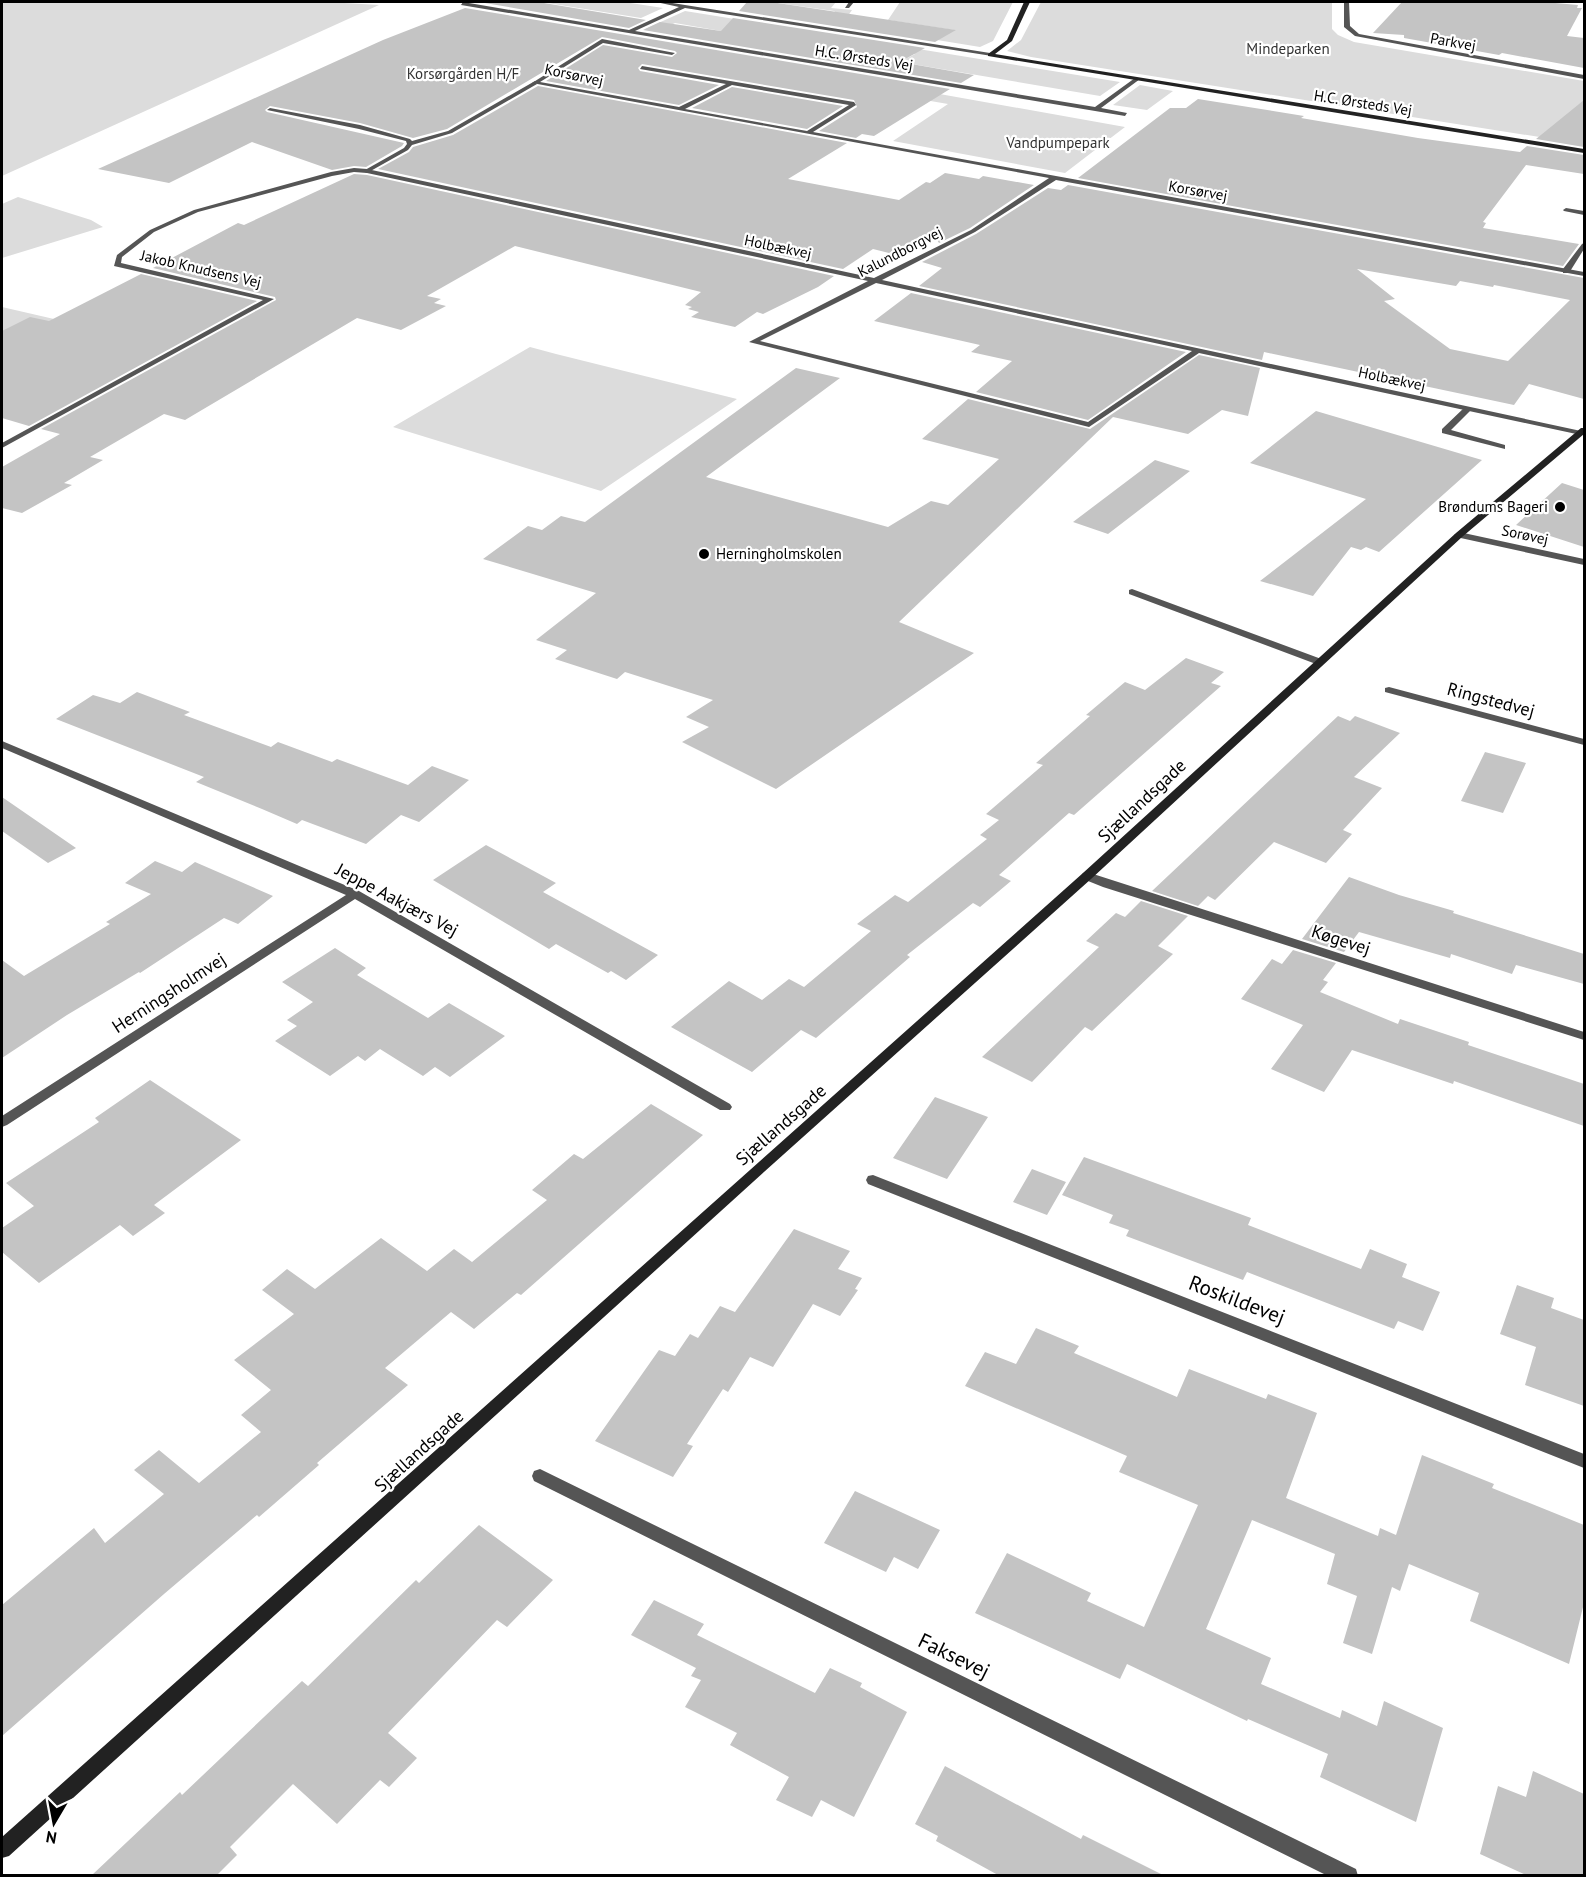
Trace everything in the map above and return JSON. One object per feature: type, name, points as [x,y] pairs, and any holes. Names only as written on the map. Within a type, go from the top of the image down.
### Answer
[{"type":"street","name":"H.C. Ørsteds Vej","points":[[659,2],[1584,151]]},
{"type":"street","points":[[847,7],[851,2]]},
{"type":"street","points":[[990,55],[1009,41],[1027,2]]},
{"type":"street","name":"Parkvej","points":[[1346,2],[1347,27],[1357,35],[1584,77]]},
{"type":"street","name":"H.C. Ørsteds Vej","points":[[463,4],[1125,114]]},
{"type":"street","points":[[629,32],[685,6]]},
{"type":"street","name":"Korsørvej","points":[[535,83],[602,41],[672,53]]},
{"type":"street","points":[[642,68],[854,104],[807,133]]},
{"type":"street","points":[[1096,109],[1137,79]]},
{"type":"street","points":[[367,171],[406,149],[410,144],[450,132],[535,83]]},
{"type":"street","name":"Korsørvej","points":[[535,83],[1584,274]]},
{"type":"street","points":[[680,109],[732,83]]},
{"type":"street","points":[[270,110],[360,127],[408,140],[410,144]]},
{"type":"street","name":"Holbækvej","points":[[354,170],[1583,432]]},
{"type":"street","name":"Jakob Knudsens Vej","points":[[2,446],[270,299],[117,264],[119,256],[152,231],[196,211],[331,174],[354,170]]},
{"type":"street","name":"Kalundborgvej","points":[[1054,178],[973,231],[753,342],[1089,425],[1197,351]]},
{"type":"street","points":[[1566,210],[1584,213]]},
{"type":"street","points":[[1566,271],[1584,245]]},
{"type":"street","points":[[1468,409],[1445,431],[1502,447]]},
{"type":"street","name":"Sjællandsgade","points":[[2,1849],[1087,876],[1392,599],[1459,535],[1583,432]]},
{"type":"street","name":"Sorøvej","points":[[1459,535],[1584,562]]},
{"type":"street","points":[[1132,592],[1320,662]]},
{"type":"street","name":"Ringstedvej","points":[[1389,690],[1584,742]]},
{"type":"street","name":"Jeppe Aakjærs Vej","points":[[2,744],[355,894],[725,1107]]},
{"type":"street","name":"Køgevej","points":[[1087,876],[1130,892],[1584,1036]]},
{"type":"street","name":"Herningsholmvej","points":[[2,1122],[355,894]]},
{"type":"street","name":"Roskildevej","points":[[873,1180],[1584,1461]]},
{"type":"street","name":"Faksevej","points":[[540,1476],[1349,1875]]},
{"type":"green space","points":[[2,2],[327,2],[379,5],[2,176]]},
{"type":"green space","points":[[541,2],[624,2],[663,8],[641,18]]},
{"type":"green space","points":[[771,2],[836,2],[831,8],[852,10],[845,20],[834,11]]},
{"type":"green space","points":[[900,2],[1013,2],[993,41],[980,47],[937,40],[954,30],[888,20]]},
{"type":"green space","name":"Mindeparken","points":[[1041,2],[1332,2],[1332,29],[1338,35],[1354,42],[1584,81],[1584,144],[1031,57],[1007,51],[1021,40]]},
{"type":"green space","points":[[685,11],[900,46],[852,61],[837,63],[853,54],[675,23],[656,32],[645,29]]},
{"type":"green space","points":[[906,47],[1120,82],[1100,96],[900,62],[915,54],[898,51]]},
{"type":"green space","name":"Vandpumpepark","points":[[878,83],[1125,127],[1065,173],[893,141],[948,104],[855,88]]},
{"type":"green space","points":[[1140,85],[1173,91],[1147,110],[1113,105]]},
{"type":"green space","points":[[18,197],[91,220],[103,227],[2,258],[2,204]]},
{"type":"green space","points":[[2,307],[54,319],[2,345]]},
{"type":"green space","points":[[530,347],[737,399],[601,491],[393,427]]},
{"type":"building","points":[[479,2],[538,2],[646,20],[629,28]]},
{"type":"building","points":[[747,2],[771,2],[956,30],[935,42],[739,11]]},
{"type":"building","points":[[1402,2],[1544,2],[1578,5],[1577,8],[1582,8],[1567,36],[1584,38],[1584,68],[1404,38],[1404,35],[1373,33]]},
{"type":"building","points":[[465,8],[950,89],[874,136],[862,134],[856,138],[819,131],[857,107],[854,100],[642,64],[638,68],[640,71],[719,85],[679,105],[546,81],[603,45],[672,57],[677,53],[602,37],[447,129],[413,138],[360,123],[270,106],[265,110],[404,143],[366,167],[354,166],[332,170],[252,142],[169,183],[98,169],[383,40]]},
{"type":"building","points":[[733,18],[925,48],[900,62],[974,75],[961,83],[643,30],[660,22],[721,31]]},
{"type":"building","points":[[538,86],[847,143],[788,179],[899,200],[926,182],[930,183],[945,173],[979,179],[983,176],[1034,185],[970,228],[939,243],[932,232],[889,253],[873,249],[843,269],[378,169],[409,152],[413,147],[453,135]]},
{"type":"building","points":[[732,87],[843,106],[807,129],[692,108]]},
{"type":"building","points":[[1198,99],[1418,138],[1520,152],[1527,146],[1584,155],[1584,174],[1526,165],[1483,222],[1486,223],[1483,228],[1579,244],[1563,266],[1078,178],[1170,108],[1186,108]]},
{"type":"building","points":[[1584,100],[1584,147],[1536,139]]},
{"type":"building","points":[[354,174],[834,276],[818,287],[763,314],[757,312],[735,327],[691,317],[699,312],[688,309],[692,307],[685,305],[701,292],[515,246],[427,296],[441,299],[434,303],[446,306],[401,330],[357,318],[185,420],[164,414],[90,457],[103,460],[64,483],[72,485],[22,513],[2,508],[2,467],[60,434],[41,429],[276,300],[275,297],[153,268],[238,223],[244,225]]},
{"type":"building","points":[[1068,185],[1584,278],[1584,399],[1529,384],[1514,405],[1264,352],[1262,360],[919,286],[942,268],[922,262],[976,234],[1048,188],[1061,190]],"holes":[[[1357,269],[1456,286],[1460,281],[1493,287],[1494,285],[1570,300],[1508,361],[1450,349],[1384,301],[1395,299]]]},
{"type":"building","points":[[141,274],[257,301],[29,426],[2,418],[2,331],[30,317],[49,321]]},
{"type":"building","points":[[911,293],[1186,352],[1088,420],[976,392],[1012,361],[971,352],[980,345],[874,321]]},
{"type":"building","points":[[1199,355],[1260,368],[1248,416],[1222,410],[1188,434],[1113,417],[899,622],[974,653],[776,789],[682,742],[709,727],[686,717],[713,700],[625,672],[617,679],[555,659],[567,650],[536,640],[596,593],[483,559],[528,526],[542,530],[561,516],[585,522],[796,368],[840,378],[706,477],[888,527],[931,501],[948,505],[999,459],[922,439],[968,399],[1090,429]]},
{"type":"building","points":[[1316,411],[1482,460],[1379,552],[1366,547],[1361,550],[1351,547],[1313,596],[1260,581],[1366,499],[1250,463]]},
{"type":"building","points":[[1155,460],[1190,471],[1108,534],[1073,522]]},
{"type":"building","name":"Brøndums Bageri","points":[[1562,483],[1584,490],[1584,547],[1516,525]]},
{"type":"building","points":[[1186,658],[1224,672],[1211,683],[1221,686],[1074,815],[1069,813],[999,875],[1011,881],[980,907],[973,903],[907,955],[910,957],[816,1038],[801,1030],[752,1072],[671,1027],[729,981],[762,1000],[789,979],[804,987],[871,931],[857,924],[895,895],[908,902],[987,839],[980,835],[999,820],[986,814],[1043,765],[1036,763],[1090,716],[1086,715],[1125,682],[1145,690]]},
{"type":"building","points":[[137,692],[190,712],[184,715],[271,747],[278,742],[332,762],[337,759],[408,785],[432,766],[469,780],[419,822],[401,815],[366,844],[302,820],[297,824],[196,782],[204,777],[56,719],[93,695],[120,703]]},
{"type":"building","points":[[1338,716],[1350,721],[1355,716],[1400,733],[1354,777],[1382,788],[1343,830],[1352,834],[1326,863],[1274,842],[1215,900],[1208,896],[1198,906],[1152,891]]},
{"type":"building","points":[[1485,752],[1526,763],[1503,813],[1461,801]]},
{"type":"building","points":[[2,797],[76,848],[48,863],[2,831]]},
{"type":"building","points":[[486,845],[556,883],[543,892],[658,955],[626,980],[611,971],[608,973],[556,944],[549,949],[433,880]]},
{"type":"building","points":[[155,861],[182,872],[195,862],[273,896],[238,924],[224,918],[2,1058],[2,960],[24,976],[110,924],[106,922],[151,894],[125,883]]},
{"type":"building","points":[[1349,877],[1454,911],[1453,913],[1584,954],[1584,984],[1516,965],[1512,974],[1451,954],[1450,958],[1359,932],[1344,952],[1302,939]]},
{"type":"building","points":[[1141,901],[1188,916],[1158,946],[1173,954],[1092,1031],[1085,1027],[1032,1082],[982,1057],[1099,947],[1086,941],[1116,913],[1125,917]]},
{"type":"building","points":[[335,948],[366,968],[357,975],[428,1018],[449,1003],[505,1036],[450,1077],[435,1067],[423,1076],[380,1049],[365,1061],[358,1056],[330,1076],[275,1041],[297,1026],[287,1020],[313,1002],[282,982]]},
{"type":"building","points":[[1293,950],[1336,963],[1323,980],[1328,982],[1320,992],[1398,1024],[1400,1019],[1469,1042],[1468,1045],[1584,1084],[1584,1126],[1454,1081],[1453,1084],[1352,1050],[1324,1092],[1271,1069],[1303,1025],[1241,999],[1272,959],[1282,964]]},
{"type":"building","points":[[150,1080],[241,1140],[154,1205],[165,1213],[133,1236],[120,1225],[39,1283],[2,1252],[2,1228],[34,1206],[6,1183],[99,1122],[95,1118]]},
{"type":"building","points":[[935,1097],[988,1117],[947,1179],[893,1158]]},
{"type":"building","points":[[651,1104],[703,1135],[521,1295],[517,1293],[474,1329],[451,1312],[385,1368],[408,1385],[317,1463],[319,1465],[259,1517],[257,1515],[164,1594],[2,1736],[2,1605],[94,1528],[105,1543],[164,1494],[134,1470],[159,1450],[199,1483],[261,1432],[241,1415],[271,1390],[234,1360],[294,1314],[262,1290],[287,1269],[315,1289],[381,1238],[427,1271],[454,1249],[472,1262],[547,1200],[532,1190],[574,1154],[583,1159]]},
{"type":"building","points":[[1084,1157],[1251,1218],[1248,1225],[1361,1269],[1370,1249],[1407,1264],[1402,1277],[1440,1292],[1423,1331],[1398,1321],[1394,1329],[1247,1272],[1243,1280],[1126,1236],[1129,1230],[1109,1223],[1113,1215],[1062,1195]]},
{"type":"building","points":[[1032,1169],[1066,1182],[1047,1215],[1013,1202]]},
{"type":"building","points":[[794,1229],[850,1251],[838,1269],[862,1278],[855,1289],[858,1290],[840,1316],[813,1304],[773,1367],[750,1357],[728,1392],[723,1389],[687,1444],[693,1446],[673,1477],[595,1441],[659,1350],[675,1356],[690,1334],[698,1338],[720,1306],[735,1312]]},
{"type":"building","points":[[1517,1285],[1554,1298],[1551,1308],[1584,1320],[1584,1406],[1525,1385],[1536,1347],[1500,1334]]},
{"type":"building","points":[[1036,1328],[1079,1346],[1074,1353],[1177,1397],[1189,1369],[1266,1399],[1268,1394],[1317,1413],[1286,1498],[1378,1536],[1380,1528],[1396,1535],[1422,1455],[1494,1484],[1492,1488],[1584,1525],[1584,1603],[1569,1664],[1470,1621],[1479,1593],[1409,1564],[1400,1591],[1392,1587],[1372,1654],[1343,1643],[1357,1596],[1327,1584],[1335,1554],[1252,1520],[1206,1629],[1271,1658],[1261,1684],[1340,1718],[1342,1710],[1377,1726],[1384,1701],[1443,1728],[1416,1822],[1320,1777],[1328,1754],[1248,1719],[1247,1721],[1127,1664],[1120,1679],[975,1613],[1007,1553],[1091,1593],[1087,1601],[1144,1627],[1198,1505],[1119,1472],[1127,1456],[965,1386],[985,1352],[1016,1364]]},
{"type":"building","points":[[855,1491],[940,1530],[918,1569],[894,1557],[886,1572],[824,1543]]},
{"type":"building","points":[[479,1525],[553,1580],[507,1627],[497,1620],[388,1733],[417,1758],[389,1787],[380,1780],[337,1824],[293,1784],[230,1847],[237,1855],[217,1875],[92,1875],[180,1792],[182,1795],[302,1681],[308,1686],[416,1580],[419,1583]]},
{"type":"building","points":[[654,1600],[704,1624],[697,1635],[815,1693],[830,1668],[862,1683],[860,1687],[907,1712],[854,1817],[821,1800],[812,1817],[776,1800],[789,1777],[730,1745],[737,1733],[685,1707],[701,1680],[691,1676],[696,1668],[631,1635]]},
{"type":"building","points":[[945,1766],[1081,1839],[1083,1835],[1163,1875],[998,1875],[936,1841],[938,1836],[915,1824]]},
{"type":"building","points":[[1533,1771],[1584,1794],[1584,1875],[1526,1875],[1480,1854],[1498,1786],[1526,1797]]},
{"type":"place","name":"Brøndums Bageri","points":[[1560,507]]},
{"type":"place","name":"Herningholmskolen","points":[[704,554]]},
{"type":"park label","name":"Korsørgården H/F","points":[[463,74]]}]
